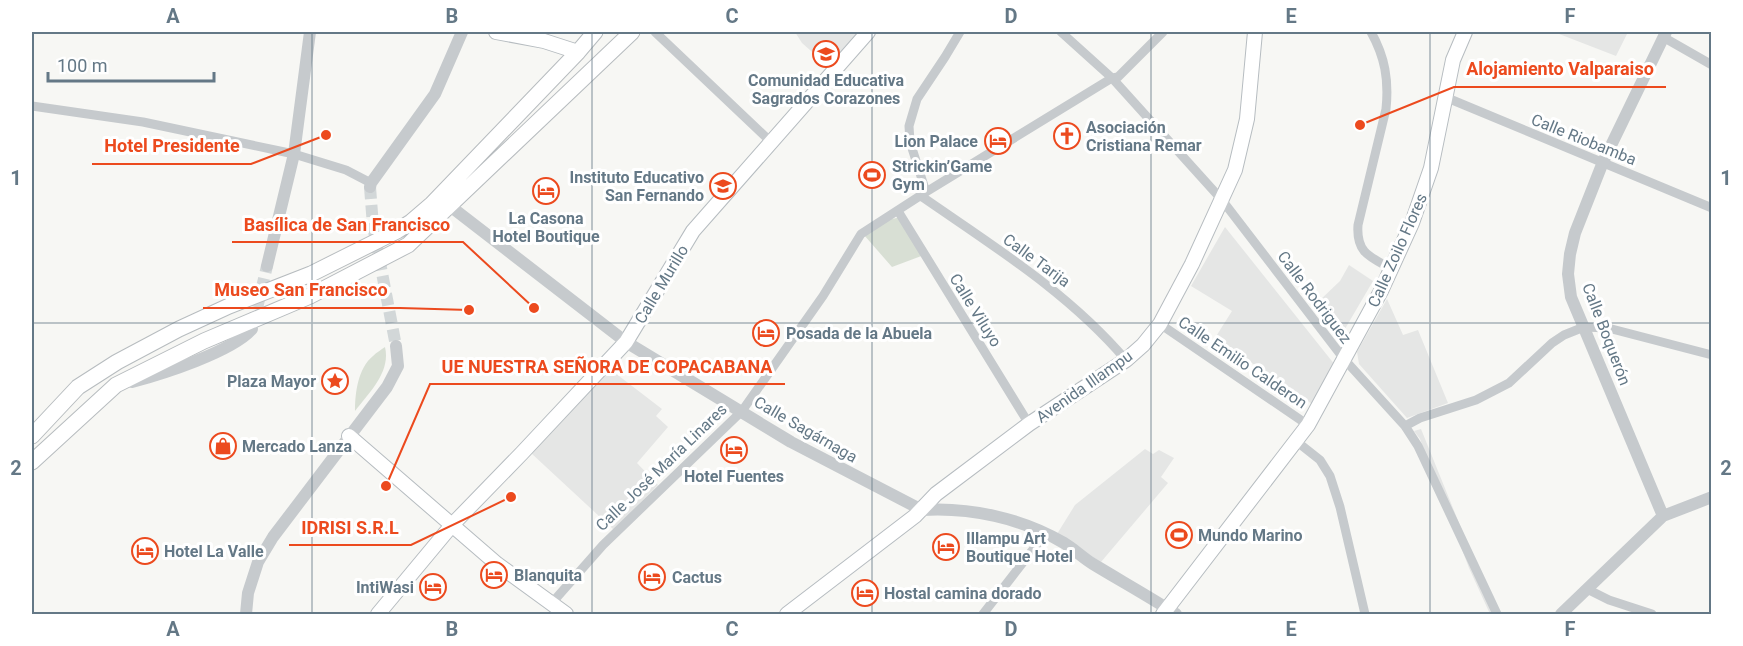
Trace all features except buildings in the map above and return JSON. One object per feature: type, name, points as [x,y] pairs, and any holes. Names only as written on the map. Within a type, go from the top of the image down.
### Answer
[{"type":"main road","points":[[496,32],[544,41],[578,51]]},
{"type":"main road","points":[[32,436],[78,387],[117,362],[178,329],[311,274],[397,231],[426,209],[595,32]]},
{"type":"main road","points":[[32,462],[116,385],[204,341],[310,296],[386,257],[420,236],[632,32]]},
{"type":"main road","name":"Calle Murillo","points":[[378,615],[452,525],[626,342],[693,231],[868,32]]},
{"type":"main road","name":"Avenida Illampu","points":[[788,615],[922,510],[936,494],[1029,424],[1126,360],[1143,345],[1160,324],[1192,264],[1234,170],[1248,119],[1255,32]]},
{"type":"main road","name":"Calle Zoilo Flores","points":[[1169,612],[1308,425],[1392,269],[1412,223],[1431,168],[1453,60],[1465,32]]},
{"type":"main road","points":[[349,436],[497,564],[566,615]]},
{"type":"street","points":[[267,266],[294,154],[310,32]]},
{"type":"street","points":[[32,106],[143,122],[294,154],[346,170],[370,185],[435,94],[462,32]]},
{"type":"street","points":[[654,32],[771,142]]},
{"type":"street","points":[[923,194],[910,142],[909,126],[917,99],[960,32]]},
{"type":"street","name":"Calle Rodriguez","points":[[1061,32],[1112,78],[1222,200],[1344,359],[1405,426],[1418,446],[1497,615]]},
{"type":"street","name":"Calle José María Linares","points":[[551,604],[603,545],[742,411],[823,296],[861,234],[1112,78],[1118,77],[1162,32]]},
{"type":"street","points":[[1371,32],[1387,71],[1387,96],[1357,236],[1362,250],[1369,257],[1392,269]]},
{"type":"street","points":[[1665,34],[1712,65]]},
{"type":"street","name":"Calle Boquerón","points":[[1662,516],[1571,297],[1568,274],[1575,233],[1603,162],[1665,34]]},
{"type":"street","name":"Calle Riobamba","points":[[1445,97],[1712,208]]},
{"type":"street","name":"Calle Tarija","points":[[923,194],[1062,296],[1102,333],[1126,360]]},
{"type":"street","name":"Calle Sagárnaga","points":[[450,206],[626,342],[791,442],[922,510],[941,509],[993,515],[1036,529],[1064,543],[1089,562],[1169,612]]},
{"type":"street","name":"Calle Viluyo","points":[[898,211],[1029,424]]},
{"type":"street","name":"Calle Emilio Calderon","points":[[1160,324],[1308,425]]},
{"type":"street","points":[[1405,426],[1420,418],[1476,400],[1509,383],[1552,343],[1584,327],[1608,328],[1712,355]]},
{"type":"street","points":[[116,385],[179,369],[240,340],[252,329]]},
{"type":"street","points":[[246,615],[248,593],[258,562],[285,519],[393,377],[398,366],[396,346]]},
{"type":"street","points":[[1296,441],[1320,460],[1330,476],[1340,507],[1365,615]]},
{"type":"street","points":[[1561,615],[1662,516],[1712,497]]},
{"type":"street","points":[[983,615],[1045,534]]},
{"type":"street","points":[[1587,589],[1608,600],[1652,615]]},
{"type":"shaded area","name":"Comunidad Educativa Sagrados Corazones","points":[[795,32],[858,32],[828,66],[802,43]]},
{"type":"shaded area","points":[[1554,32],[1628,32],[1616,56]]},
{"type":"shaded area","points":[[902,217],[924,255],[892,267],[864,235],[886,220]]},
{"type":"shaded area","points":[[1225,227],[1335,365],[1312,404],[1215,338],[1232,311],[1191,286]]},
{"type":"shaded area","points":[[1349,265],[1373,281],[1342,334],[1318,302],[1340,281]]},
{"type":"shaded area","points":[[1387,299],[1403,335],[1418,330],[1448,403],[1407,418],[1359,364],[1357,352]]},
{"type":"shaded area","points":[[385,347],[385,365],[378,382],[355,411],[357,389],[364,367]]},
{"type":"shaded area","points":[[606,366],[662,409],[656,416],[668,427],[637,463],[658,485],[614,530],[531,453]]},
{"type":"shaded area","points":[[1421,429],[1491,602],[1498,614],[1490,614],[1469,568],[1420,439],[1414,431]]},
{"type":"shaded area","points":[[1145,449],[1153,454],[1159,450],[1174,458],[1161,477],[1168,483],[1101,562],[1057,534],[1075,505]]},
{"type":"tunnel","points":[[370,187],[373,226],[396,346]]},
{"type":"tunnel","points":[[253,325],[267,266]]},
{"type":"place","name":"Comunidad Educativa Sagrados Corazones","points":[[826,54]]},
{"type":"place","name":"Alojamiento Valparaiso","points":[[1360,125]]},
{"type":"place","name":"Hotel Presidente","points":[[326,135]]},
{"type":"place","name":"Asociación Cristiana Remar","points":[[1067,136]]},
{"type":"place","name":"Lion Palace","points":[[998,141]]},
{"type":"place","name":"Strickin’Game Gym","points":[[872,175]]},
{"type":"place","name":"Instituto Educativo San Fernando","points":[[723,186]]},
{"type":"place","name":"La Casona Hotel Boutique","points":[[546,191]]},
{"type":"place","name":"Basílica de San Francisco","points":[[534,308]]},
{"type":"place","name":"Museo San Francisco","points":[[469,310]]},
{"type":"place","name":"Posada de la Abuela","points":[[766,333]]},
{"type":"place","name":"Plaza Mayor","points":[[335,381]]},
{"type":"place","name":"Mercado Lanza","points":[[223,446]]},
{"type":"place","name":"Hotel Fuentes","points":[[734,450]]},
{"type":"place","name":"UE NUESTRA SEÑORA DE COPACABANA","points":[[386,486]]},
{"type":"place","name":"IDRISI S.R.L","points":[[511,497]]},
{"type":"place","name":"Mundo Marino","points":[[1179,535]]},
{"type":"place","name":"Illampu Art Boutique Hotel","points":[[946,547]]},
{"type":"place","name":"Hotel La Valle","points":[[145,551]]},
{"type":"place","name":"Blanquita","points":[[494,575]]},
{"type":"place","name":"Cactus","points":[[652,577]]},
{"type":"place","name":"IntiWasi","points":[[433,587]]},
{"type":"place","name":"Hostal camina dorado","points":[[865,593]]}]
